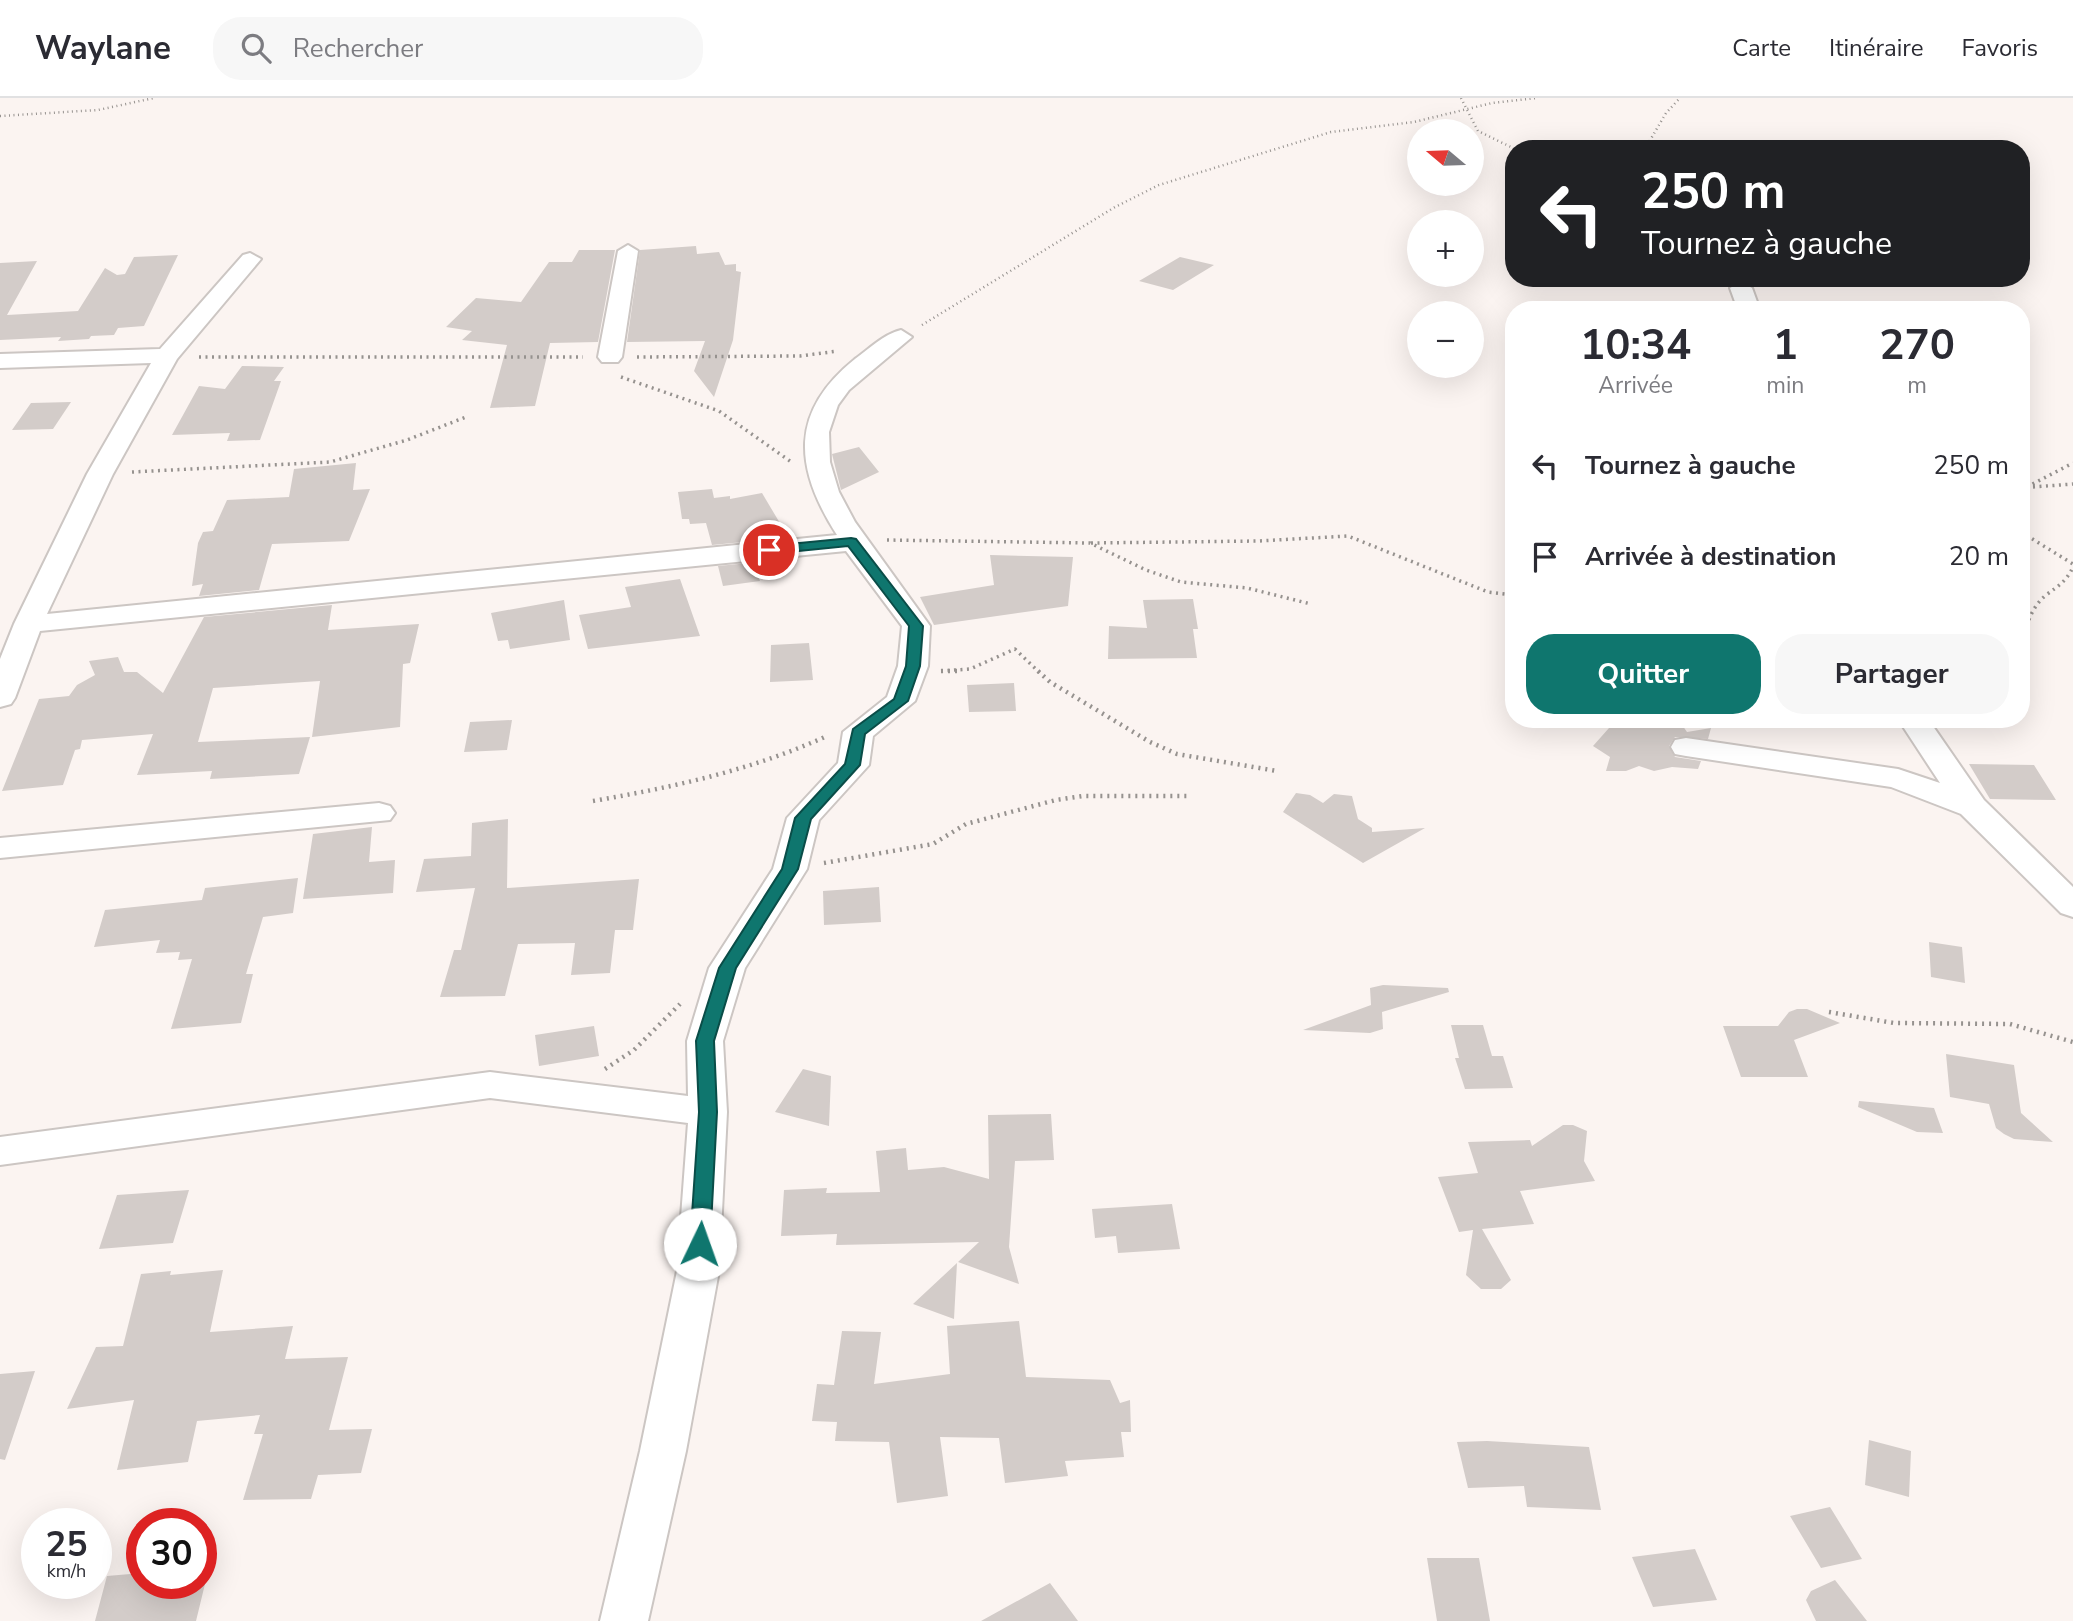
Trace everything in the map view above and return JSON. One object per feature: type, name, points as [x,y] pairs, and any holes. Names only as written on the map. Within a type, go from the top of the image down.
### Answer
[{"type":"street","points":[[605,365],[628,251]]},
{"type":"street","points":[[0,698],[29,624],[100,474],[167,356],[250,259]]},
{"type":"street","points":[[1741,288],[1746,301]]},
{"type":"street","points":[[624,1621],[663,1451],[698,1271],[708,1112],[705,1041],[727,968],[790,869],[803,818],[853,765],[858,732],[900,701],[913,666],[916,626],[851,542],[822,478],[815,436],[825,405],[865,362],[901,337]]},
{"type":"street","points":[[0,361],[167,356]]},
{"type":"street","points":[[29,624],[851,542]]},
{"type":"street","points":[[1919,728],[1972,807],[2073,906]]},
{"type":"street","points":[[1686,747],[1899,778],[1972,807]]},
{"type":"street","points":[[0,848],[379,813]]},
{"type":"street","points":[[0,1151],[490,1085],[708,1112]]},
{"type":"path","points":[[0,116],[96,109],[137,104],[154,98]]},
{"type":"path","points":[[1461,98],[1478,131],[1505,144]]},
{"type":"path","points":[[901,337],[992,285],[1115,206],[1159,185],[1331,132],[1414,122],[1468,109],[1536,98]]},
{"type":"path","points":[[1650,140],[1666,113],[1680,98]]},
{"type":"path","points":[[579,357],[605,365],[800,356],[838,351]]},
{"type":"path","points":[[167,356],[579,357],[719,411],[788,460],[822,478]]},
{"type":"path","points":[[100,474],[330,462],[407,440],[466,417]]},
{"type":"path","points":[[2031,487],[2073,463]]},
{"type":"path","points":[[2031,487],[2073,484]]},
{"type":"path","points":[[851,542],[1258,541],[1348,536],[1488,592],[1505,594]]},
{"type":"path","points":[[2030,538],[2073,565],[2065,585],[2040,601],[2030,619]]},
{"type":"path","points":[[1090,543],[1146,570],[1181,582],[1247,587],[1311,604]]},
{"type":"path","points":[[913,666],[953,672],[991,663],[1014,649],[1050,682],[1150,742],[1177,754],[1276,771]]},
{"type":"path","points":[[593,801],[718,777],[785,756],[834,733]]},
{"type":"path","points":[[790,869],[933,844],[966,824],[1056,800],[1083,796],[1191,796]]},
{"type":"path","points":[[599,1073],[634,1050],[684,1000]]},
{"type":"path","points":[[1829,1012],[1894,1023],[2010,1024],[2073,1042]]},
{"type":"building","points":[[696,246],[697,254],[719,252],[725,265],[736,264],[736,271],[741,272],[733,340],[714,397],[694,371],[705,341],[627,342],[640,250]]},
{"type":"building","points":[[579,250],[615,250],[598,342],[550,343],[535,406],[490,408],[507,345],[462,340],[472,331],[446,327],[476,298],[521,302],[549,262],[572,262]]},
{"type":"building","points":[[178,255],[144,326],[118,328],[114,335],[91,336],[89,339],[58,341],[61,337],[0,340],[0,263],[37,261],[7,315],[78,311],[105,268],[117,275],[125,274],[134,257]]},
{"type":"building","points":[[1180,257],[1214,265],[1173,290],[1139,281]]},
{"type":"building","points":[[242,366],[284,367],[274,381],[281,381],[260,440],[227,441],[230,433],[172,435],[199,386],[225,389]]},
{"type":"building","points":[[71,402],[53,429],[12,430],[31,403]]},
{"type":"building","points":[[859,447],[879,472],[841,490],[832,454]]},
{"type":"building","points":[[356,463],[353,490],[370,489],[349,541],[272,544],[259,590],[199,596],[203,584],[192,586],[198,543],[203,532],[213,531],[227,500],[289,497],[294,469]]},
{"type":"building","points":[[712,489],[714,498],[730,496],[730,499],[762,493],[786,538],[712,545],[706,523],[690,524],[689,519],[682,519],[678,492]]},
{"type":"building","points":[[990,555],[1073,557],[1068,606],[934,625],[920,597],[994,585]]},
{"type":"building","points":[[788,559],[790,570],[757,573],[760,581],[723,586],[718,566]]},
{"type":"building","points":[[680,579],[700,636],[588,649],[579,615],[631,607],[625,587]]},
{"type":"building","points":[[1193,599],[1198,629],[1193,629],[1197,658],[1108,659],[1109,626],[1147,628],[1143,600]]},
{"type":"building","points":[[564,600],[570,640],[510,649],[508,640],[498,641],[491,613]]},
{"type":"building","points":[[332,605],[328,630],[419,624],[410,663],[403,664],[400,727],[312,737],[320,681],[213,688],[198,742],[310,737],[299,774],[210,779],[212,771],[137,775],[153,734],[82,740],[80,749],[75,750],[63,785],[2,791],[39,699],[69,696],[77,685],[95,675],[89,661],[118,657],[124,672],[137,672],[163,693],[204,617]]},
{"type":"building","points":[[809,643],[813,680],[770,682],[771,645]]},
{"type":"building","points":[[1014,683],[1016,711],[969,712],[967,685]]},
{"type":"building","points":[[512,720],[507,750],[464,752],[470,722]]},
{"type":"building","points":[[1609,728],[1684,728],[1687,732],[1711,728],[1708,739],[1675,737],[1669,746],[1675,757],[1701,761],[1698,769],[1672,767],[1654,771],[1639,766],[1626,771],[1606,771],[1610,757],[1593,746]]},
{"type":"building","points":[[1969,764],[2034,765],[2056,800],[1990,799]]},
{"type":"building","points":[[1296,793],[1310,795],[1323,803],[1334,794],[1352,796],[1358,819],[1372,828],[1372,832],[1425,828],[1363,863],[1283,812]]},
{"type":"building","points":[[508,819],[507,888],[639,879],[633,930],[615,930],[610,973],[571,975],[575,943],[518,944],[505,996],[440,997],[454,950],[461,950],[475,888],[416,892],[424,859],[471,856],[472,823]]},
{"type":"building","points":[[372,827],[369,862],[395,860],[393,893],[303,899],[313,834]]},
{"type":"building","points":[[298,878],[293,913],[263,917],[246,974],[253,974],[241,1023],[171,1029],[192,959],[178,960],[180,952],[156,953],[160,940],[94,947],[105,910],[202,900],[205,888]]},
{"type":"building","points":[[879,887],[881,922],[824,925],[823,891]]},
{"type":"building","points":[[1929,942],[1962,947],[1965,983],[1931,977]]},
{"type":"building","points":[[1383,985],[1448,988],[1449,992],[1382,1012],[1383,1029],[1370,1033],[1303,1030],[1371,1005],[1370,988]]},
{"type":"building","points":[[1807,1009],[1840,1023],[1794,1040],[1808,1077],[1741,1077],[1723,1026],[1778,1026],[1789,1012]]},
{"type":"building","points":[[1451,1025],[1483,1025],[1492,1056],[1503,1056],[1513,1088],[1465,1089],[1455,1058],[1459,1058]]},
{"type":"building","points":[[594,1026],[599,1056],[539,1066],[535,1035]]},
{"type":"building","points":[[1946,1054],[2014,1065],[2021,1113],[2053,1142],[2014,1139],[1996,1128],[1989,1104],[1950,1097]]},
{"type":"building","points":[[803,1069],[831,1076],[829,1126],[775,1112]]},
{"type":"building","points":[[1859,1101],[1934,1108],[1943,1133],[1917,1132],[1858,1107]]},
{"type":"building","points":[[1051,1114],[1054,1160],[1015,1161],[1009,1247],[1019,1284],[958,1262],[979,1242],[836,1245],[837,1234],[781,1236],[784,1190],[827,1188],[826,1193],[880,1192],[876,1151],[906,1148],[908,1170],[944,1167],[989,1179],[988,1115]]},
{"type":"building","points":[[1563,1125],[1573,1125],[1587,1131],[1584,1161],[1595,1181],[1520,1191],[1534,1224],[1482,1229],[1511,1280],[1501,1289],[1481,1289],[1466,1275],[1473,1230],[1459,1232],[1438,1177],[1478,1173],[1468,1142],[1530,1140],[1532,1146]]},
{"type":"building","points":[[189,1190],[173,1243],[99,1249],[117,1195]]},
{"type":"building","points":[[1172,1204],[1180,1249],[1118,1253],[1116,1236],[1095,1238],[1092,1209]]},
{"type":"building","points":[[957,1263],[954,1319],[913,1304]]},
{"type":"building","points":[[223,1270],[210,1332],[293,1326],[285,1359],[348,1357],[329,1430],[372,1429],[361,1473],[318,1475],[311,1499],[243,1500],[263,1434],[254,1434],[260,1415],[197,1421],[188,1462],[117,1470],[134,1400],[67,1409],[96,1347],[123,1346],[141,1274],[171,1271],[170,1275]]},
{"type":"building","points":[[1019,1321],[1026,1377],[1110,1380],[1120,1403],[1130,1400],[1131,1432],[1121,1432],[1124,1457],[1065,1461],[1068,1476],[1005,1483],[999,1438],[940,1437],[948,1496],[897,1503],[889,1442],[835,1441],[837,1422],[812,1421],[817,1384],[834,1385],[842,1331],[881,1332],[874,1384],[950,1374],[947,1326]]},
{"type":"building","points":[[35,1371],[5,1460],[0,1459],[0,1374]]},
{"type":"building","points":[[1869,1440],[1911,1451],[1909,1497],[1865,1485]]},
{"type":"building","points":[[1487,1441],[1589,1447],[1601,1510],[1527,1507],[1524,1486],[1468,1488],[1457,1442]]},
{"type":"building","points":[[1830,1507],[1862,1559],[1821,1568],[1790,1516]]},
{"type":"building","points":[[1695,1549],[1717,1600],[1653,1607],[1632,1557]]},
{"type":"building","points":[[1427,1558],[1479,1558],[1490,1621],[1437,1621]]},
{"type":"building","points":[[126,1574],[126,1599],[201,1599],[196,1621],[95,1621],[101,1599],[112,1599],[112,1576]]},
{"type":"building","points":[[1835,1580],[1867,1621],[1816,1621],[1806,1600],[1811,1591]]},
{"type":"building","points":[[1050,1583],[1078,1621],[981,1621]]},
{"type":"route","points":[[700,1244],[708,1112],[705,1041],[727,968],[790,869],[803,818],[853,765],[858,732],[900,701],[913,666],[916,626],[890,587],[851,542],[769,550]]}]
